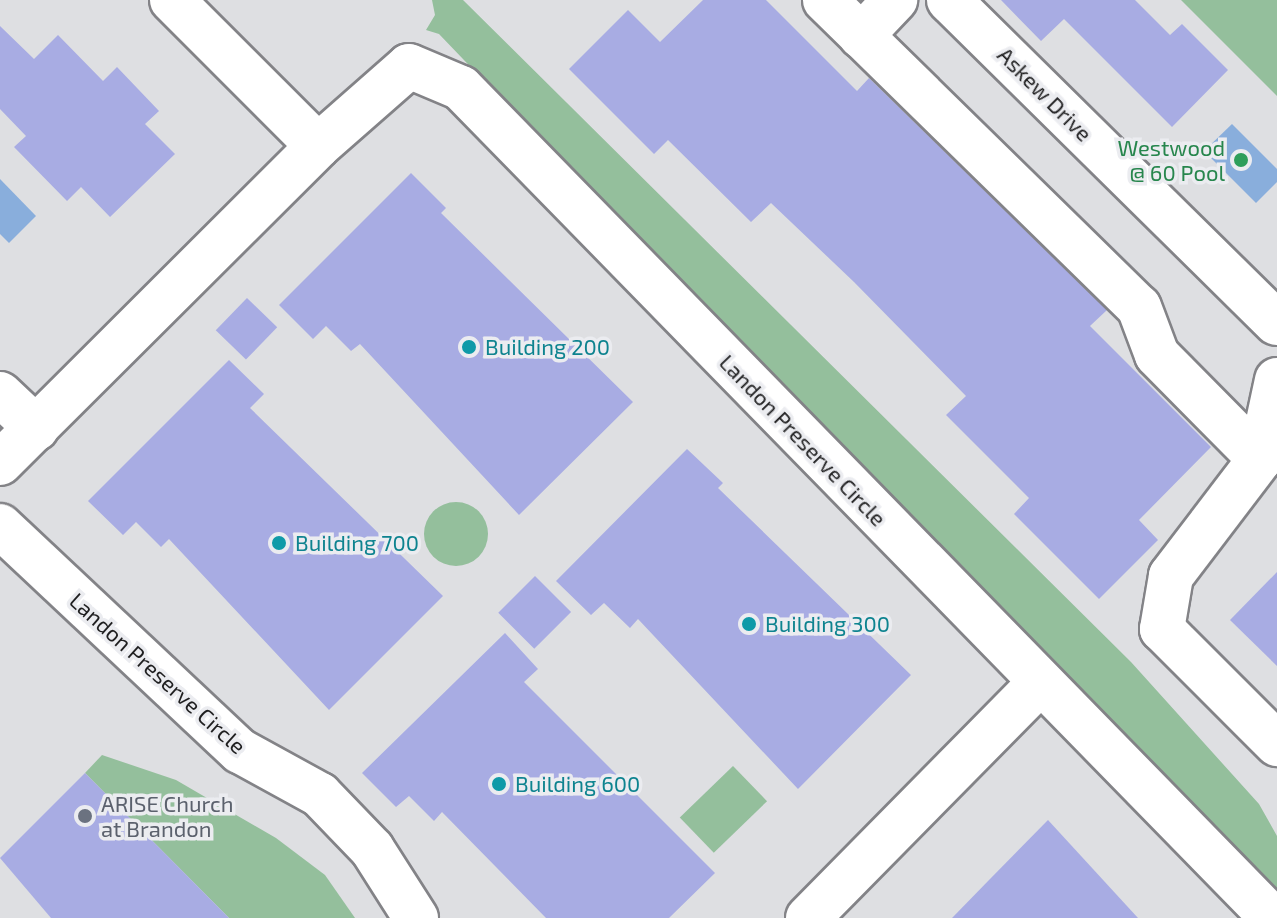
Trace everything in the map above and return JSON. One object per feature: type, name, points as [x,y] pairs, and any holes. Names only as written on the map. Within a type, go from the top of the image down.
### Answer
[{"type":"street","points":[[172,0],[318,146]]},
{"type":"street","points":[[825,0],[1139,307],[1157,355],[1260,459]]},
{"type":"street","points":[[861,36],[895,0]]},
{"type":"street","name":"Askew Drive","points":[[949,0],[1277,323]]},
{"type":"street","name":"Landon Preserve Circle","points":[[0,463],[318,146],[409,66],[461,88],[1272,918]]},
{"type":"street","points":[[1277,380],[1260,459],[1171,576],[1162,629],[1277,744]]},
{"type":"street","points":[[0,394],[36,428]]},
{"type":"street","name":"Landon Preserve Circle","points":[[0,526],[240,751],[320,795],[372,849],[416,918]]},
{"type":"street","points":[[808,918],[1040,683]]},
{"type":"green space","points":[[432,0],[463,0],[1131,662],[1259,804],[1277,836],[1277,891],[1036,656],[439,34],[426,30],[435,15]]},
{"type":"green space","points":[[1181,0],[1277,0],[1277,96]]},
{"type":"green space","points":[[450,502],[462,502],[479,511],[486,522],[486,546],[479,557],[462,566],[450,566],[438,561],[429,552],[424,540],[424,528],[429,516],[438,507]]},
{"type":"green space","points":[[102,755],[176,780],[276,838],[325,875],[355,918],[229,918],[85,773]]},
{"type":"green space","points":[[733,766],[767,801],[714,853],[680,817]]},
{"type":"water","name":"Westwood @ 60 Pool","points":[[1232,124],[1277,169],[1277,182],[1256,203],[1204,151]]},
{"type":"water","points":[[0,179],[36,216],[9,243],[0,234]]},
{"type":"building","points":[[703,0],[766,0],[857,91],[869,78],[1107,310],[1090,326],[1211,447],[1139,520],[1158,540],[1099,599],[1014,514],[1029,498],[946,415],[966,396],[854,282],[771,203],[751,222],[668,140],[654,154],[569,69],[628,10],[660,42]]},
{"type":"building","points":[[1001,0],[1135,0],[1170,35],[1182,24],[1228,70],[1172,127],[1064,19],[1041,41]]},
{"type":"building","points":[[0,26],[34,59],[58,35],[103,81],[117,67],[159,111],[145,124],[175,154],[110,217],[81,187],[67,201],[14,147],[26,136],[0,109]]},
{"type":"building","name":"Building 200","points":[[411,173],[446,208],[441,213],[633,402],[519,515],[360,344],[351,351],[326,326],[313,339],[279,305]]},
{"type":"building","points":[[247,298],[277,327],[246,360],[216,330]]},
{"type":"building","name":"Building 700","points":[[229,360],[264,394],[250,408],[443,596],[329,710],[169,539],[161,547],[136,522],[123,535],[88,501]]},
{"type":"building","name":"Building 300","points":[[687,449],[723,483],[718,488],[911,675],[798,789],[638,619],[630,628],[604,603],[591,615],[556,581]]},
{"type":"building","points":[[1277,572],[1277,666],[1230,620]]},
{"type":"building","points":[[535,576],[571,612],[534,649],[498,613]]},
{"type":"building","name":"Building 600","points":[[505,633],[538,669],[524,682],[715,873],[669,918],[546,918],[442,812],[434,821],[409,796],[396,807],[362,773]]},
{"type":"building","name":"ARISE Church at Brandon","points":[[85,773],[229,918],[51,918],[0,858]]},
{"type":"building","points":[[1048,820],[1138,918],[952,918],[990,879]]},
{"type":"place","name":"Westwood @ 60 Pool","points":[[1241,160]]},
{"type":"place","name":"Building 200","points":[[469,347]]},
{"type":"place","name":"Building 700","points":[[279,543]]},
{"type":"place","name":"Building 300","points":[[749,624]]},
{"type":"place","name":"Building 600","points":[[499,784]]},
{"type":"place","name":"ARISE Church at Brandon","points":[[85,816]]}]
